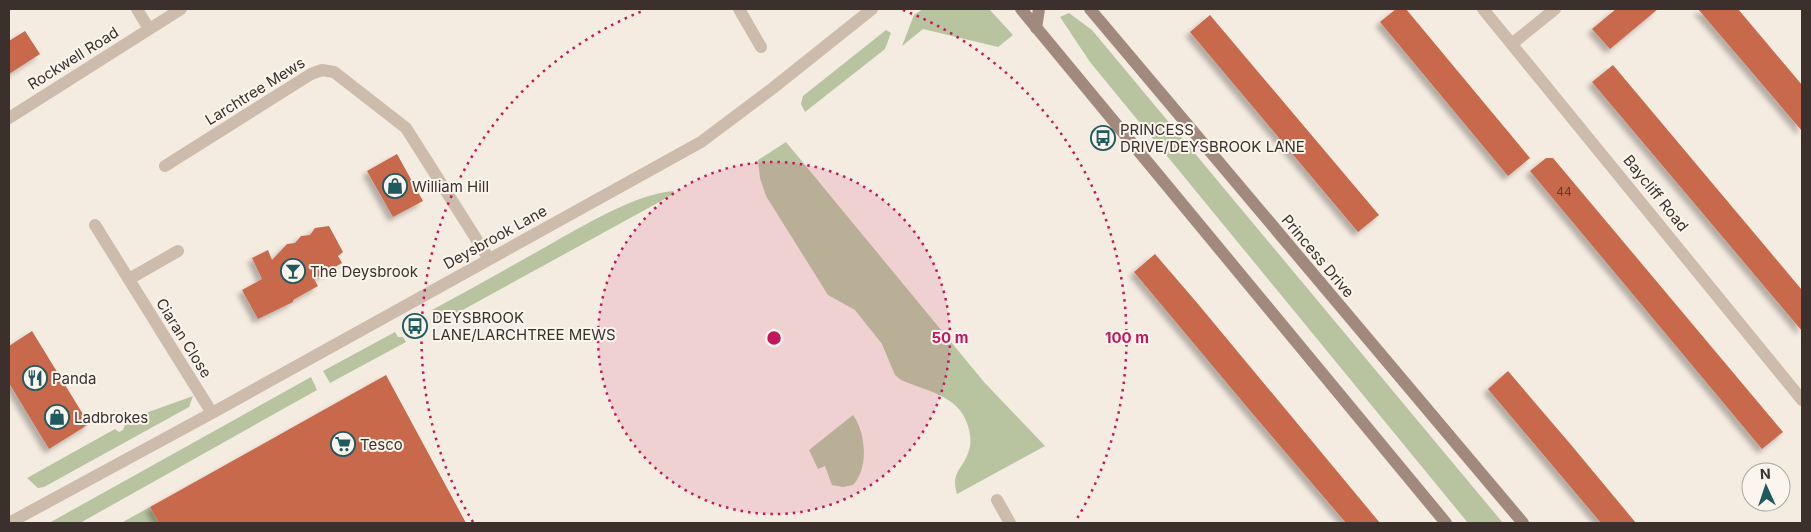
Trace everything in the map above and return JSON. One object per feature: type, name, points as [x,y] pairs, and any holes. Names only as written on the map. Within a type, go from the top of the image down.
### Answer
[{"type":"street","points":[[137,9],[149,29]]},
{"type":"street","name":"Rockwell Road","points":[[9,118],[181,9]]},
{"type":"street","points":[[739,9],[761,47]]},
{"type":"street","name":"Deysbrook Lane","points":[[9,523],[212,413],[703,140],[773,88],[872,9]]},
{"type":"street","points":[[1021,9],[1446,523]]},
{"type":"street","points":[[1036,28],[1039,9]]},
{"type":"street","name":"Princess Drive","points":[[1090,9],[1523,523]]},
{"type":"street","name":"Baycliff Road","points":[[1483,9],[1513,43],[1802,400]]},
{"type":"street","points":[[1513,43],[1555,9]]},
{"type":"street","name":"Larchtree Mews","points":[[165,166],[311,74],[322,70],[334,72],[406,128],[489,259]]},
{"type":"street","name":"Ciaran Close","points":[[94,225],[212,413]]},
{"type":"street","points":[[129,279],[178,251]]},
{"type":"street","points":[[997,500],[1010,523]]},
{"type":"green space","points":[[923,9],[989,9],[1013,35],[998,47],[923,29],[902,46],[914,15]]},
{"type":"green space","points":[[1069,13],[1092,30],[1503,523],[1468,523],[1090,62],[1060,17]]},
{"type":"green space","points":[[886,30],[891,33],[885,49],[805,112],[801,104],[803,96]]},
{"type":"green space","points":[[786,142],[984,382],[1045,446],[957,494],[955,486],[956,475],[970,447],[969,430],[962,414],[956,406],[940,395],[901,380],[895,375],[882,344],[855,310],[828,295],[766,196],[760,178],[758,160]]},
{"type":"green space","points":[[674,191],[672,195],[439,323],[432,310],[610,212],[643,198]]},
{"type":"green space","points":[[395,332],[398,337],[403,337],[406,342],[330,383],[323,371]]},
{"type":"green space","points":[[311,377],[317,390],[80,523],[49,523]]},
{"type":"green space","points":[[193,396],[189,407],[44,487],[38,488],[27,478],[115,429],[119,432],[123,430],[126,422]]},
{"type":"green space","points":[[853,415],[861,431],[863,441],[862,469],[853,485],[843,487],[832,485],[825,466],[818,469],[809,450]]},
{"type":"green space","points":[[150,507],[159,523],[121,523]]},
{"type":"building","points":[[1396,9],[1406,9],[1530,158],[1508,176],[1380,22]]},
{"type":"building","points":[[1616,9],[1658,9],[1610,49],[1592,29]]},
{"type":"building","points":[[1698,9],[1738,9],[1802,85],[1802,131]]},
{"type":"building","points":[[1210,15],[1379,215],[1358,232],[1190,32]]},
{"type":"building","points":[[25,31],[40,54],[9,74],[9,41]]},
{"type":"building","points":[[1613,65],[1802,290],[1802,331],[1592,82]]},
{"type":"building","name":"William Hill","points":[[397,154],[423,201],[393,217],[367,171]]},
{"type":"building","points":[[1546,158],[1553,158],[1783,432],[1762,449],[1530,171]]},
{"type":"building","name":"The Deysbrook","points":[[329,226],[343,252],[338,256],[342,263],[314,279],[318,286],[293,300],[293,302],[258,319],[242,290],[262,279],[252,258],[268,250],[272,260],[287,244],[295,243],[301,236],[310,235],[315,228]]},
{"type":"building","points":[[1155,254],[1380,523],[1346,523],[1134,272]]},
{"type":"building","points":[[32,331],[89,424],[49,449],[9,383],[9,346]]},
{"type":"building","points":[[1508,371],[1636,523],[1601,523],[1488,389]]},
{"type":"building","name":"Tesco","points":[[386,375],[466,523],[159,523],[150,507]]},
{"type":"place","name":"PRINCESS DRIVE/DEYSBROOK LANE","points":[[1103,138]]},
{"type":"place","name":"William Hill","points":[[395,186]]},
{"type":"place","name":"The Deysbrook","points":[[293,271]]},
{"type":"place","name":"DEYSBROOK LANE/LARCHTREE MEWS","points":[[415,326]]},
{"type":"place","name":"Panda","points":[[35,378]]},
{"type":"place","name":"Ladbrokes","points":[[57,417]]},
{"type":"place","name":"Tesco","points":[[343,444]]}]
